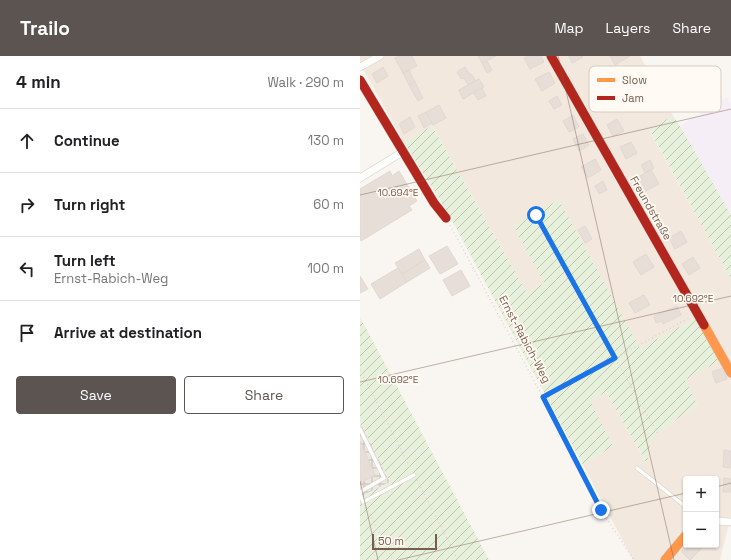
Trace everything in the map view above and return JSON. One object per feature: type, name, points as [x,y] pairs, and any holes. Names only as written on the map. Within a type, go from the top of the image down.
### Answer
[{"type":"street","points":[[360,67],[380,56]]},
{"type":"street","name":"Freundstraße","points":[[551,56],[731,373]]},
{"type":"street","points":[[360,80],[434,203],[446,218]]},
{"type":"street","points":[[360,178],[404,151]]},
{"type":"street","points":[[719,520],[731,522]]},
{"type":"street","points":[[665,560],[683,539]]},
{"type":"lane","points":[[360,429],[384,478],[360,493],[364,502],[414,475]]},
{"type":"lane","points":[[638,468],[683,505]]},
{"type":"path","points":[[536,215],[658,434]]},
{"type":"path","name":"Ernst-Rabich-Weg","points":[[446,218],[543,397],[601,510],[634,560]]},
{"type":"path","points":[[543,397],[698,314]]},
{"type":"path","points":[[360,370],[458,560]]},
{"type":"path","points":[[364,502],[393,560]]},
{"type":"shaded area","points":[[360,56],[640,56],[646,66],[589,66],[589,112],[671,112],[673,116],[649,130],[731,279],[731,527],[728,527],[720,560],[633,560],[583,465],[613,446],[589,401],[606,392],[646,463],[651,439],[681,416],[698,406],[684,380],[696,318],[640,349],[559,200],[544,283],[527,293],[433,127],[404,142],[360,64]]},
{"type":"shaded area","points":[[727,97],[731,104],[731,215],[680,126],[703,112],[721,112],[721,101]]},
{"type":"shaded area","points":[[360,422],[390,482],[360,497]]},
{"type":"green space","points":[[673,116],[731,215],[731,279],[649,129]]},
{"type":"green space","points":[[432,126],[527,293],[544,283],[513,225],[559,200],[640,348],[696,318],[720,361],[685,380],[698,406],[681,416],[651,439],[647,464],[606,392],[590,401],[613,446],[583,465],[447,211],[404,142]]},
{"type":"green space","points":[[360,317],[489,560],[360,560],[360,497],[390,482],[360,422]]},
{"type":"building","points":[[399,56],[412,56],[417,66],[403,73],[395,58]]},
{"type":"building","points":[[478,56],[496,56],[482,63]]},
{"type":"building","points":[[529,56],[541,56],[544,62],[530,69],[524,58]]},
{"type":"building","points":[[569,56],[582,56],[583,57],[572,63]]},
{"type":"building","points":[[610,56],[630,56],[615,65]]},
{"type":"building","points":[[487,61],[492,70],[487,73],[482,63]]},
{"type":"building","points":[[383,67],[388,76],[377,83],[372,74]]},
{"type":"building","points":[[465,67],[476,81],[468,85],[464,78],[461,79],[457,72]]},
{"type":"building","points":[[409,70],[415,82],[409,85],[403,73]]},
{"type":"building","points":[[549,72],[555,83],[542,91],[535,79]]},
{"type":"building","points":[[479,79],[484,87],[463,99],[459,90]]},
{"type":"building","points":[[415,82],[423,98],[418,101],[409,85]]},
{"type":"building","points":[[482,88],[486,96],[478,100],[474,93]]},
{"type":"building","points":[[557,96],[562,105],[554,109],[549,101]]},
{"type":"building","points":[[439,105],[446,118],[433,125],[426,112]]},
{"type":"building","points":[[426,112],[432,123],[424,128],[418,116]]},
{"type":"building","points":[[573,115],[579,127],[569,132],[563,121]]},
{"type":"building","points":[[410,117],[415,127],[404,134],[399,124]]},
{"type":"building","points":[[617,119],[624,131],[613,136],[607,125]]},
{"type":"building","points":[[583,134],[589,145],[579,151],[573,139]]},
{"type":"building","points":[[631,142],[637,153],[626,159],[620,147]]},
{"type":"building","points":[[595,159],[601,170],[588,178],[581,167]]},
{"type":"building","points":[[650,160],[654,168],[645,173],[641,165]]},
{"type":"building","points":[[651,170],[659,184],[644,192],[636,178]]},
{"type":"building","points":[[390,171],[392,176],[399,171],[417,201],[409,206],[412,210],[361,241],[360,189]]},
{"type":"building","points":[[603,181],[607,190],[599,194],[595,186]]},
{"type":"building","points":[[585,226],[592,239],[585,243],[578,230]]},
{"type":"building","points":[[681,231],[687,242],[675,249],[669,238]]},
{"type":"building","points":[[447,246],[458,264],[440,274],[429,256]]},
{"type":"building","points":[[419,249],[425,260],[402,274],[395,263]]},
{"type":"building","points":[[646,254],[654,267],[641,275],[633,262]]},
{"type":"building","points":[[693,257],[700,268],[689,275],[682,264]]},
{"type":"building","points":[[425,260],[430,268],[407,282],[402,274]]},
{"type":"building","points":[[398,268],[407,282],[380,299],[371,284]]},
{"type":"building","points":[[461,270],[470,286],[452,296],[443,280]]},
{"type":"building","points":[[360,276],[368,289],[360,293]]},
{"type":"building","points":[[644,295],[650,305],[635,313],[629,303]]},
{"type":"building","points":[[677,306],[681,315],[663,324],[662,321],[656,323],[654,316]]},
{"type":"building","points":[[723,368],[727,379],[716,383],[712,372]]},
{"type":"building","points":[[360,441],[375,475],[360,483]]},
{"type":"building","points":[[724,450],[731,451],[731,468],[723,467]]},
{"type":"building","points":[[724,478],[731,479],[731,492],[723,492]]},
{"type":"building","points":[[684,548],[702,548],[690,560],[681,551]]},
{"type":"traffic: slow","points":[[704,325],[731,373]]},
{"type":"traffic: slow","points":[[665,560],[683,539]]},
{"type":"traffic: jam","points":[[551,56],[704,325]]},
{"type":"traffic: jam","points":[[360,80],[434,203],[446,218]]},
{"type":"route","points":[[536,215],[615,358],[543,397],[601,510]]}]
